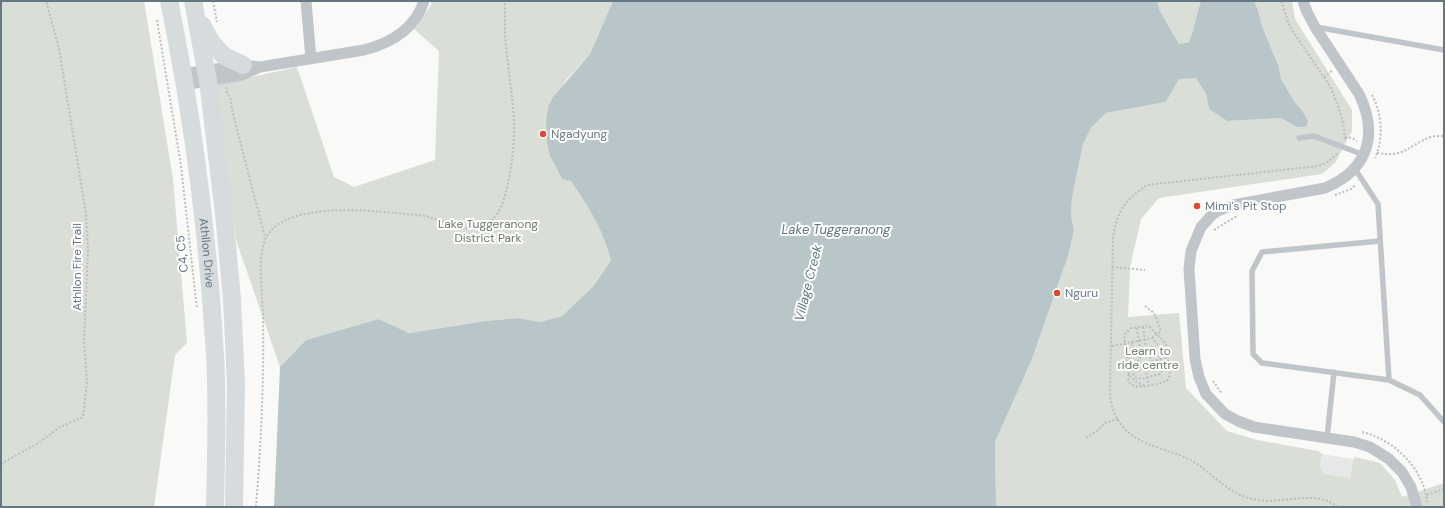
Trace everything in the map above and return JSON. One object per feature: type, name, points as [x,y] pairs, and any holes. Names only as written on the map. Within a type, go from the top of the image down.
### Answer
[{"type":"main road","name":"Athllon Drive","points":[[169,1],[183,80],[204,231],[215,356],[215,507]]},
{"type":"main road","name":"Athllon Drive","points":[[194,5],[213,77],[232,299],[236,384],[234,507]]},
{"type":"main road","points":[[194,5],[212,43],[224,56],[252,66]]},
{"type":"street","points":[[306,1],[310,59]]},
{"type":"street","points":[[213,77],[252,66],[310,59],[364,50],[388,42],[396,38],[409,27],[420,12],[424,1]]},
{"type":"street","points":[[1303,1],[1315,27],[1364,104],[1370,129],[1370,156],[1338,183],[1325,188],[1232,205],[1212,215],[1201,227],[1191,251],[1188,269],[1195,359],[1199,377],[1206,394],[1225,414],[1238,421],[1254,427],[1354,442],[1370,447],[1389,459],[1402,472],[1411,488],[1417,507]]},
{"type":"street","points":[[183,80],[242,75],[252,66]]},
{"type":"lane","points":[[1315,27],[1444,50]]},
{"type":"lane","points":[[1299,138],[1314,136],[1370,156]]},
{"type":"lane","points":[[1355,169],[1378,204],[1389,380]]},
{"type":"lane","points":[[1380,241],[1262,252],[1252,271],[1253,354],[1262,363],[1389,380],[1420,395],[1444,422]]},
{"type":"lane","points":[[1327,438],[1334,372]]},
{"type":"path","name":"Athllon Fire Trail","points":[[1,464],[40,442],[60,427],[83,417],[87,382],[84,341],[88,250],[86,214],[59,48],[46,1]]},
{"type":"path","points":[[213,1],[217,22]]},
{"type":"path","points":[[256,507],[260,457],[263,320],[261,251],[266,238],[273,228],[289,218],[331,210],[377,211],[425,216],[464,228],[479,228],[490,222],[497,214],[504,200],[514,148],[514,120],[505,35],[505,1]]},
{"type":"path","points":[[1281,1],[1290,27],[1331,88],[1344,127],[1345,138],[1342,147],[1328,162],[1318,166],[1148,185],[1125,204],[1118,215],[1113,238],[1111,398],[1115,414],[1128,432],[1136,437],[1194,462],[1230,490],[1240,495],[1268,501],[1311,498],[1323,499],[1338,507]]},
{"type":"path","name":"C4, C5","points":[[157,17],[181,166],[197,316]]},
{"type":"path","points":[[213,77],[230,97],[232,110],[266,238]]},
{"type":"path","points":[[1371,93],[1379,112],[1380,142],[1377,153]]},
{"type":"path","points":[[1370,156],[1377,153],[1392,155],[1403,152],[1432,137],[1444,136]]},
{"type":"path","points":[[1370,156],[1377,153]]},
{"type":"path","points":[[1331,197],[1351,189],[1362,179]]},
{"type":"path","points":[[1212,231],[1240,215]]},
{"type":"path","points":[[1112,267],[1145,270]]},
{"type":"path","points":[[1111,346],[1152,338],[1161,331],[1154,312],[1145,306]]},
{"type":"path","points":[[1149,326],[1166,344],[1170,375],[1167,381],[1145,386],[1133,386],[1130,384],[1128,378],[1129,374],[1124,335],[1128,330],[1143,327],[1149,326]]},
{"type":"path","points":[[1143,327],[1147,355],[1152,361]]},
{"type":"path","points":[[1137,328],[1141,356],[1138,359],[1138,364],[1141,368],[1146,370]]},
{"type":"path","points":[[1132,342],[1134,349],[1130,358],[1134,377],[1141,379],[1147,378],[1160,374],[1162,370],[1159,346],[1152,338]]},
{"type":"path","points":[[1141,356],[1147,355]]},
{"type":"path","points":[[1152,361],[1168,358]]},
{"type":"path","points":[[1146,370],[1151,366],[1152,361]]},
{"type":"path","points":[[1146,370],[1149,385]]},
{"type":"path","points":[[1129,374],[1132,379],[1145,386]]},
{"type":"path","points":[[1210,376],[1224,396]]},
{"type":"path","points":[[1086,438],[1097,431],[1105,423],[1118,419]]},
{"type":"path","points":[[1356,431],[1380,438],[1402,454],[1413,467],[1422,482],[1427,495],[1428,507]]},
{"type":"path","points":[[1427,495],[1444,489]]},
{"type":"shaded area","points":[[1322,454],[1353,459],[1350,478],[1324,474],[1320,465]]},
{"type":"green space","points":[[1,1],[144,1],[173,179],[187,343],[175,355],[154,507],[1,507]]},
{"type":"green space","name":"Lake Tuggeranong District Park","points":[[432,1],[613,1],[590,54],[567,79],[548,107],[546,120],[547,144],[550,156],[562,179],[571,181],[592,211],[605,239],[611,260],[595,286],[562,316],[540,322],[518,318],[486,321],[409,333],[377,319],[306,340],[280,367],[236,240],[216,85],[297,67],[334,177],[354,187],[435,160],[439,51],[414,29],[431,5]]},
{"type":"green space","points":[[1157,1],[1201,1],[1189,42],[1179,44],[1160,11]]},
{"type":"green space","name":"Learn to ride centre","points":[[1254,1],[1292,1],[1295,19],[1352,110],[1352,131],[1335,163],[1322,174],[1159,198],[1141,219],[1130,267],[1128,317],[1179,313],[1186,388],[1227,431],[1257,440],[1318,451],[1322,454],[1320,465],[1324,474],[1350,478],[1353,459],[1356,457],[1380,463],[1395,480],[1402,497],[1444,483],[1444,507],[997,507],[995,442],[1032,359],[1068,256],[1074,231],[1071,215],[1072,198],[1083,144],[1091,128],[1106,113],[1166,102],[1179,79],[1196,77],[1206,94],[1209,109],[1227,121],[1281,118],[1297,127],[1298,107],[1281,79],[1279,67],[1263,29]]},
{"type":"water","name":"Lake Tuggeranong","points":[[613,1],[1157,1],[1160,11],[1179,44],[1189,42],[1201,1],[1254,1],[1263,29],[1279,67],[1281,79],[1308,121],[1306,127],[1297,127],[1281,118],[1227,121],[1209,109],[1206,94],[1196,78],[1179,79],[1166,102],[1106,113],[1091,128],[1083,144],[1072,198],[1071,215],[1074,231],[1068,256],[1032,359],[995,442],[997,507],[274,507],[280,367],[306,340],[378,319],[409,333],[486,321],[518,318],[540,322],[562,316],[594,286],[611,260],[604,238],[590,210],[571,181],[562,179],[550,156],[547,144],[546,120],[548,107],[553,97],[590,54]]},
{"type":"place","name":"Ngadyung","points":[[543,134]]},
{"type":"place","name":"Mimi's Pit Stop","points":[[1197,206]]},
{"type":"place","name":"Nguru","points":[[1057,293]]},
{"type":"water label","name":"Village Creek","points":[[808,283]]}]
